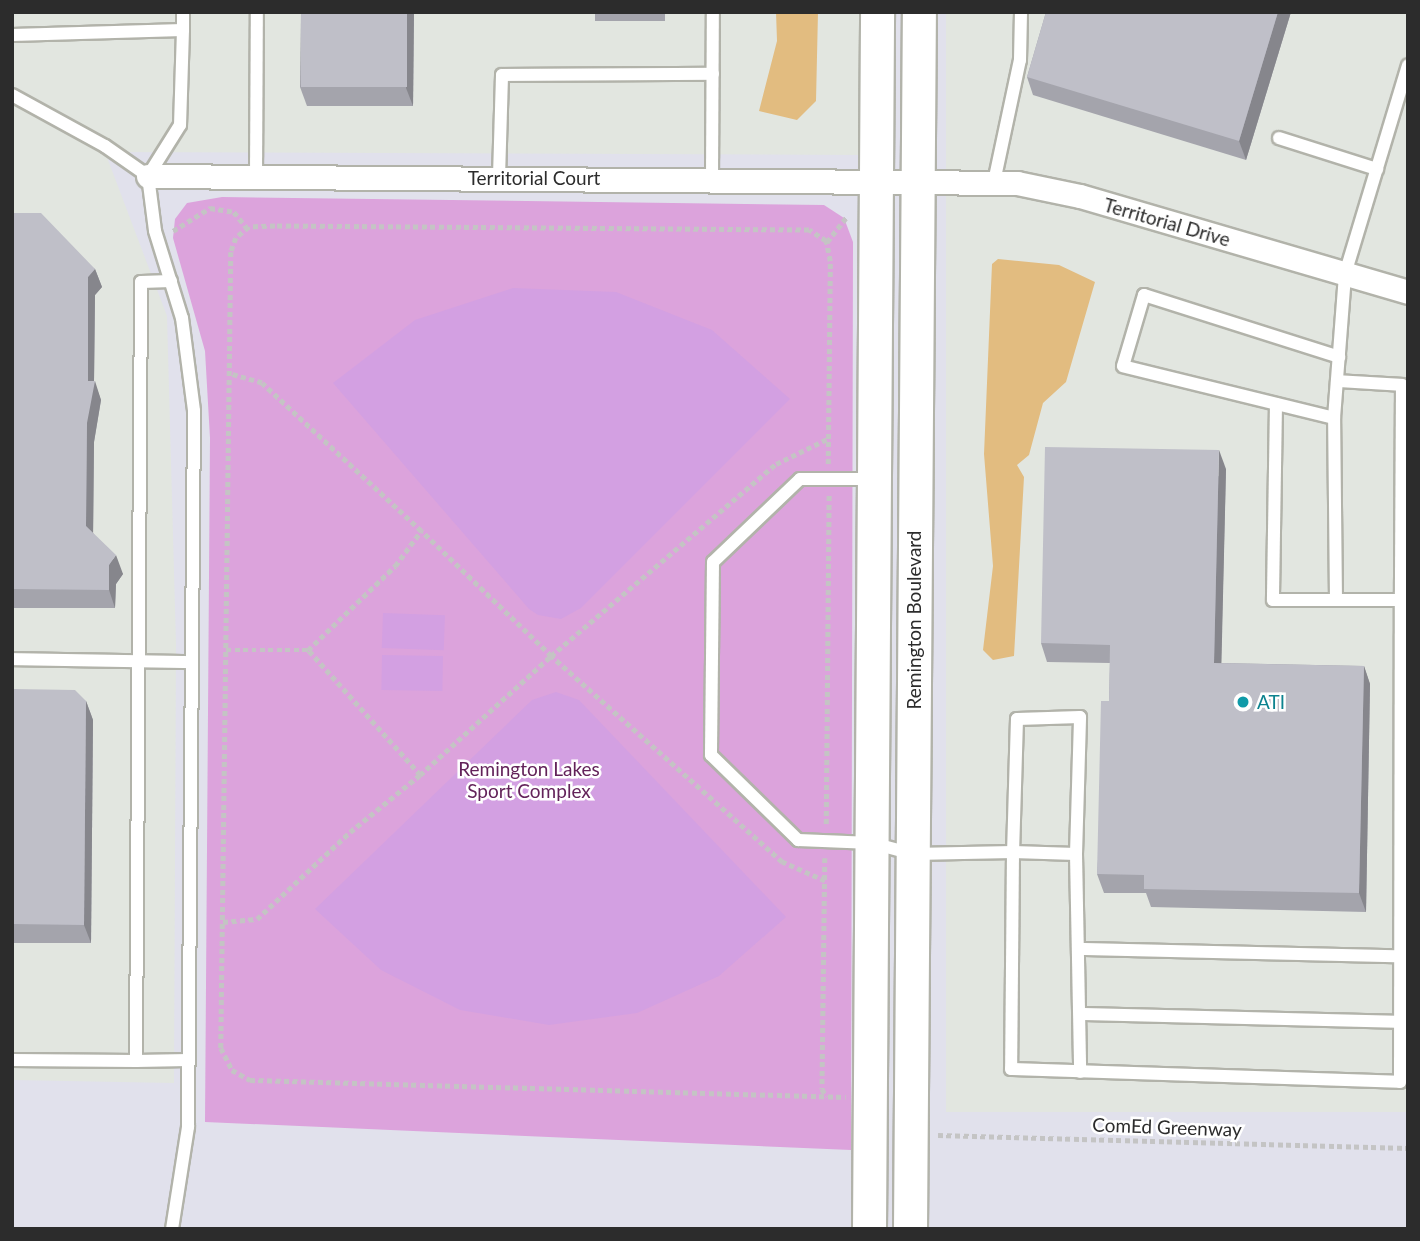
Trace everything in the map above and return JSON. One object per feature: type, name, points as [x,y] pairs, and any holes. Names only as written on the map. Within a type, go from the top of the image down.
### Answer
[{"type":"street","name":"Remington Boulevard","points":[[869,1229],[877,12]]},
{"type":"street","name":"Remington Boulevard","points":[[910,1229],[920,181],[919,12]]},
{"type":"street","name":"Territorial Court","points":[[148,176],[920,181]]},
{"type":"street","name":"Territorial Drive","points":[[920,181],[994,182],[1080,196],[1408,292]]},
{"type":"lane","points":[[172,1229],[188,1127],[194,411],[182,318],[155,231],[148,176],[180,125],[183,12]]},
{"type":"lane","points":[[256,176],[257,12]]},
{"type":"lane","points":[[712,178],[713,12]]},
{"type":"lane","points":[[994,182],[1020,60],[1021,12]]},
{"type":"lane","points":[[12,35],[183,30]]},
{"type":"lane","points":[[1336,600],[1334,418],[1346,274],[1408,65]]},
{"type":"lane","points":[[499,177],[502,75],[713,74]]},
{"type":"lane","points":[[12,95],[105,146],[148,176]]},
{"type":"lane","points":[[1279,138],[1377,169]]},
{"type":"lane","points":[[136,1061],[136,662],[141,282],[171,282]]},
{"type":"lane","points":[[1334,418],[1123,366],[1144,295],[1339,357]]},
{"type":"lane","points":[[1080,1072],[1080,949],[1076,855],[1080,717],[1017,719],[1012,1069],[1080,1072],[1400,1082],[1402,385],[1337,381]]},
{"type":"lane","points":[[1276,404],[1273,600],[1401,600]]},
{"type":"lane","points":[[874,479],[800,479],[713,562],[711,755],[798,841],[872,843],[913,853],[1013,852],[1076,855]]},
{"type":"lane","points":[[12,659],[192,663]]},
{"type":"lane","points":[[1080,949],[1400,956]]},
{"type":"lane","points":[[1080,1014],[1400,1022]]},
{"type":"lane","points":[[12,1060],[188,1060]]},
{"type":"path","points":[[173,231],[197,212],[210,208],[234,212],[247,228]]},
{"type":"path","points":[[826,243],[849,213]]},
{"type":"path","points":[[827,1097],[822,1089],[829,479],[827,439],[830,261],[826,243],[809,230],[247,228],[236,238],[231,252],[221,1048],[232,1070],[250,1080],[854,1098]]},
{"type":"path","points":[[230,374],[262,383],[551,656],[782,862],[825,881]]},
{"type":"path","points":[[223,922],[257,919],[551,656],[776,464],[827,439]]},
{"type":"path","points":[[226,650],[307,650],[395,566],[421,531]]},
{"type":"path","points":[[307,650],[420,775]]},
{"type":"path","name":"ComEd Greenway","points":[[925,1133],[1408,1148]]},
{"type":"shaded area","points":[[12,12],[860,12],[863,155],[105,152],[167,316],[176,644],[174,1083],[12,1080]]},
{"type":"shaded area","points":[[776,12],[818,12],[816,101],[797,120],[759,111],[777,41]]},
{"type":"shaded area","points":[[946,12],[1408,12],[1408,1112],[946,1112]]},
{"type":"shaded area","points":[[998,259],[1059,265],[1095,282],[1066,382],[1043,403],[1029,455],[1017,465],[1024,477],[1014,656],[993,660],[983,650],[993,566],[984,454],[992,264]]},
{"type":"green space","name":"Remington Lakes Sport Complex","points":[[222,197],[824,205],[844,218],[853,242],[851,1150],[205,1122],[210,438],[205,351],[173,238],[175,219],[187,203]]},
{"type":"green space","points":[[513,288],[616,292],[712,330],[790,399],[581,608],[561,619],[538,615],[529,609],[333,383],[415,320]]},
{"type":"green space","points":[[383,613],[445,615],[444,650],[382,648]]},
{"type":"green space","points":[[382,655],[443,656],[442,691],[381,690]]},
{"type":"green space","points":[[556,692],[579,700],[786,917],[719,976],[637,1013],[549,1025],[460,1010],[381,970],[315,909],[532,700]]},
{"type":"building","points":[[301,12],[407,12],[407,87],[301,87]]},
{"type":"building","points":[[1046,12],[1278,12],[1239,141],[1027,77]]},
{"type":"building","points":[[12,213],[41,213],[95,269],[88,277],[88,381],[95,381],[87,423],[86,526],[116,555],[109,565],[109,590],[12,589]]},
{"type":"building","name":"ATI","points":[[1045,447],[1219,450],[1214,663],[1364,666],[1359,893],[1144,889],[1144,875],[1097,874],[1101,701],[1109,701],[1110,645],[1041,643]]},
{"type":"building","points":[[12,689],[75,690],[86,701],[84,925],[12,924]]},
{"type":"place","name":"ATI","points":[[1243,702]]}]
